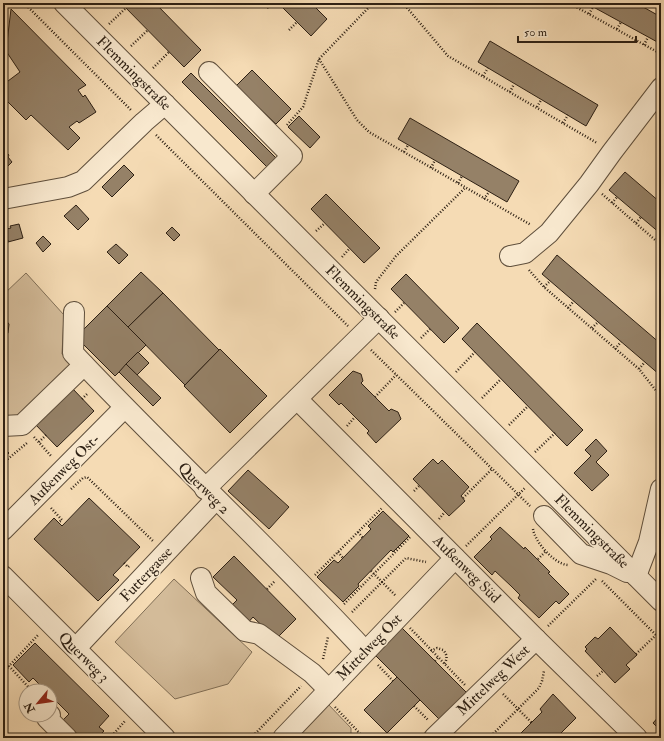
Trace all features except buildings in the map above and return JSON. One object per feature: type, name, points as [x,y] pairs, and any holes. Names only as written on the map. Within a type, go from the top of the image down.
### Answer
[{"type":"street","name":"Flemmingstraße","points":[[64,3],[661,601]]},
{"type":"street","points":[[209,72],[292,156],[254,194]]},
{"type":"street","points":[[518,255],[549,233],[589,184],[661,88]]},
{"type":"street","points":[[3,199],[68,187],[82,181],[144,122],[166,104]]},
{"type":"street","name":"Querweg 2","points":[[74,312],[73,353],[124,408],[340,624],[365,651]]},
{"type":"street","name":"Futtergasse","points":[[76,648],[211,494],[297,399],[359,338],[374,314]]},
{"type":"street","points":[[18,431],[84,365]]},
{"type":"street","name":"Außenweg Süd","points":[[297,399],[451,562],[536,639],[637,738]]},
{"type":"street","name":"Außenweg Ost-","points":[[3,530],[124,408]]},
{"type":"street","points":[[544,516],[581,554],[611,564],[636,576],[650,542],[661,489]]},
{"type":"street","name":"Mittelweg Ost","points":[[283,738],[451,562]]},
{"type":"street","name":"Querweg 3","points":[[3,576],[165,738]]},
{"type":"street","points":[[201,578],[206,593],[245,631],[259,634],[312,673],[326,692]]},
{"type":"street","name":"Mittelweg West","points":[[440,736],[476,697],[536,639]]},
{"type":"street","points":[[52,723],[67,738]]},
{"type":"path","points":[[24,3],[518,495]]},
{"type":"path","points":[[267,8],[272,3]]},
{"type":"path","points":[[274,139],[303,107],[319,59],[373,3]]},
{"type":"path","points":[[403,3],[448,56],[612,152]]},
{"type":"path","points":[[569,3],[661,54]]},
{"type":"path","points":[[589,14],[593,7]]},
{"type":"path","points":[[97,36],[126,8]]},
{"type":"path","points":[[289,30],[297,22]]},
{"type":"path","points":[[617,29],[621,22]]},
{"type":"path","points":[[119,58],[148,30]]},
{"type":"path","points":[[644,44],[648,37]]},
{"type":"path","points":[[141,80],[169,52]]},
{"type":"path","points":[[319,59],[357,120],[369,132],[521,220],[549,233]]},
{"type":"path","points":[[483,76],[488,68]]},
{"type":"path","points":[[510,92],[514,84]]},
{"type":"path","points":[[537,108],[541,100]]},
{"type":"path","points":[[563,123],[568,115]]},
{"type":"path","points":[[404,152],[408,145]]},
{"type":"path","points":[[431,168],[435,160]]},
{"type":"path","points":[[458,184],[462,176]]},
{"type":"path","points":[[589,184],[660,243]]},
{"type":"path","points":[[374,314],[376,282],[396,256],[465,188]]},
{"type":"path","points":[[484,199],[489,192]]},
{"type":"path","points":[[612,203],[617,197]]},
{"type":"path","points":[[636,223],[641,217]]},
{"type":"path","points":[[518,255],[544,288],[639,369],[661,397]]},
{"type":"path","points":[[544,288],[550,281]]},
{"type":"path","points":[[568,308],[574,301]]},
{"type":"path","points":[[592,328],[598,322]]},
{"type":"path","points":[[616,348],[621,342]]},
{"type":"path","points":[[444,383],[475,352]]},
{"type":"path","points":[[639,369],[645,362]]},
{"type":"path","points":[[375,397],[396,374]]},
{"type":"path","points":[[470,410],[501,379]]},
{"type":"path","points":[[82,399],[89,392]]},
{"type":"path","points":[[498,437],[528,406]]},
{"type":"path","points":[[3,463],[18,431],[39,442],[64,468]]},
{"type":"path","points":[[340,624],[406,558],[451,562],[518,495],[531,470],[555,433]]},
{"type":"path","points":[[39,442],[46,435]]},
{"type":"path","points":[[463,498],[492,468]]},
{"type":"path","points":[[67,493],[83,478],[87,477],[150,539]]},
{"type":"path","points":[[45,513],[56,502]]},
{"type":"path","points":[[319,581],[314,576],[382,507],[387,512]]},
{"type":"path","points":[[51,508],[62,520],[59,522]]},
{"type":"path","points":[[339,600],[344,604],[411,536],[406,531]]},
{"type":"path","points":[[358,532],[363,538]]},
{"type":"path","points":[[538,559],[546,551]]},
{"type":"path","points":[[338,552],[343,558]]},
{"type":"path","points":[[536,639],[611,564]]},
{"type":"path","points":[[370,571],[382,582],[431,651],[476,697]]},
{"type":"path","points":[[267,589],[272,584]]},
{"type":"path","points":[[636,654],[656,635]]},
{"type":"path","points":[[3,672],[38,636]]},
{"type":"path","points":[[431,651],[437,648],[443,650],[447,656],[444,664]]},
{"type":"path","points":[[365,651],[393,681]]},
{"type":"path","points":[[435,661],[438,657]]},
{"type":"path","points":[[9,666],[25,683]]},
{"type":"path","points":[[489,738],[540,688],[544,673],[543,668]]},
{"type":"path","points":[[492,682],[532,723]]},
{"type":"path","points":[[326,692],[364,738]]},
{"type":"path","points":[[414,706],[419,710]]},
{"type":"path","points":[[110,737],[122,724]]},
{"type":"path","points":[[3,737],[10,735],[67,738]]},
{"type":"path","points":[[100,735],[103,738]]},
{"type":"path","points":[[110,737],[119,738]]},
{"type":"shaded area","points":[[26,273],[64,315],[62,354],[75,368],[24,419],[9,421],[3,415],[3,295]]},
{"type":"shaded area","points":[[174,579],[252,652],[228,684],[175,699],[115,642]]},
{"type":"shaded area","points":[[327,703],[351,728],[351,738],[292,738]]}]
